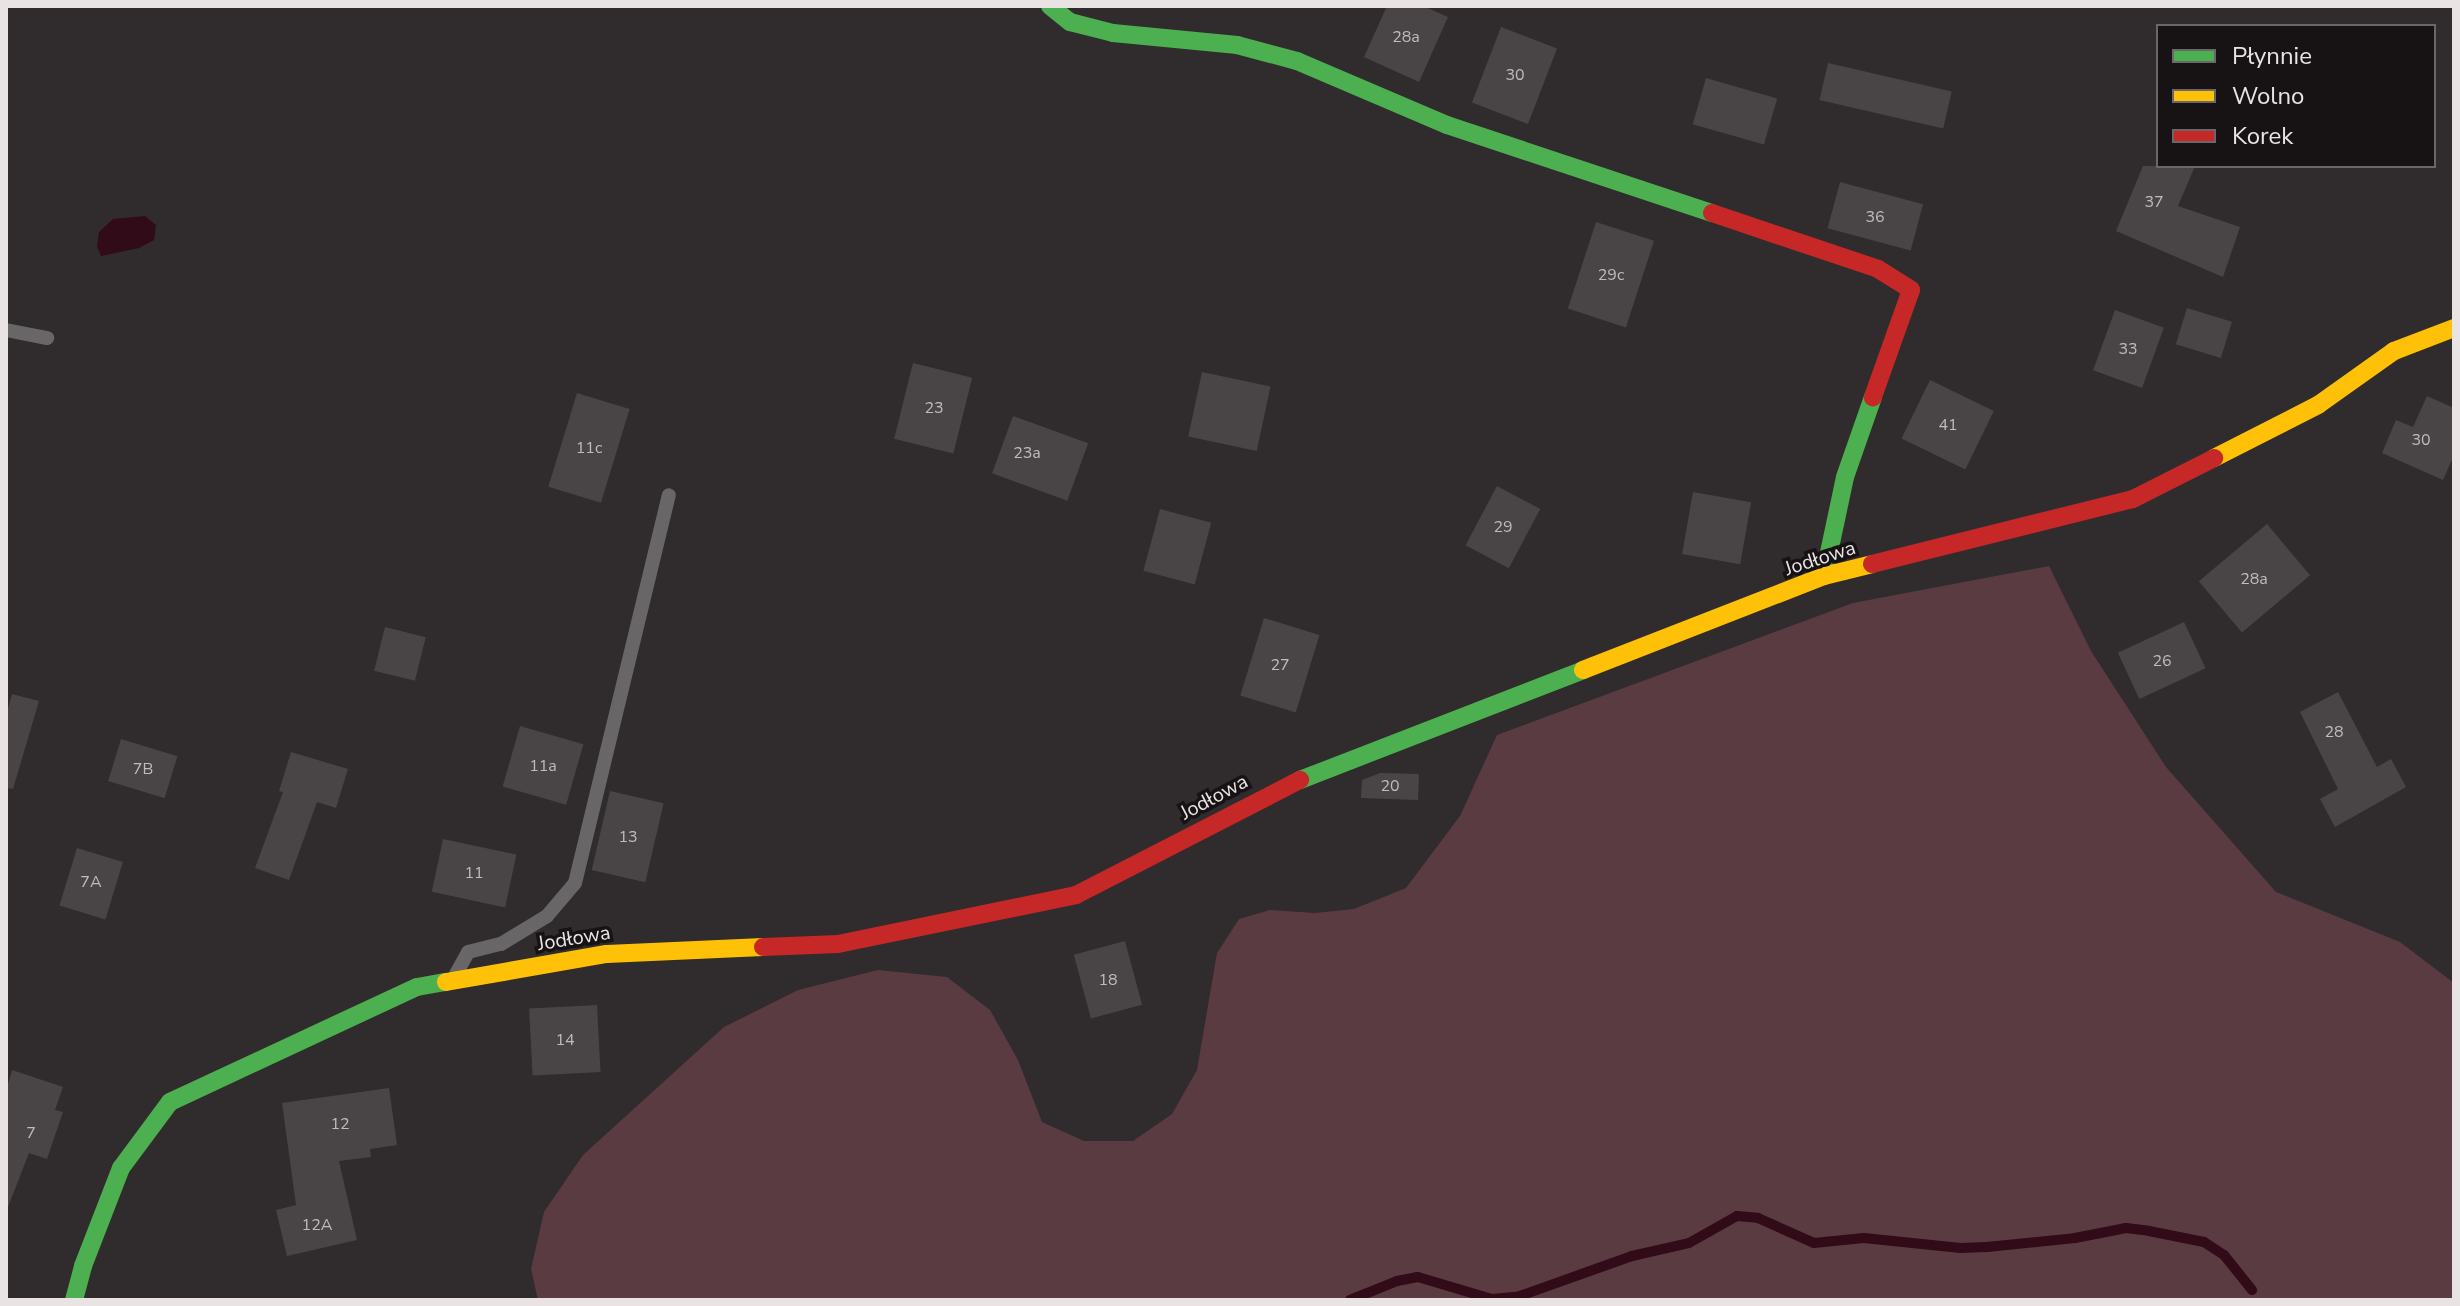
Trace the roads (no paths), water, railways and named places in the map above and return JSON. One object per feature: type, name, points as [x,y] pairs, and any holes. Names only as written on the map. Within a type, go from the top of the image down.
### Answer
[{"type":"street","points":[[1050,6],[1070,22],[1113,33],[1237,45],[1297,61],[1447,125],[1878,269],[1911,290],[1845,477],[1824,576]]},
{"type":"street","name":"Jodłowa","points":[[74,1300],[83,1266],[121,1168],[170,1102],[417,987],[607,954],[838,944],[1076,895],[1286,785],[1824,576],[2133,499],[2318,405],[2394,351],[2454,328]]},
{"type":"lane","points":[[6,330],[47,338]]},
{"type":"lane","points":[[453,981],[468,952],[501,944],[547,916],[575,883],[669,495]]},
{"type":"waterway","points":[[1350,1300],[1397,1281],[1418,1277],[1492,1299],[1517,1297],[1632,1256],[1689,1243],[1737,1216],[1758,1218],[1814,1243],[1864,1238],[1960,1248],[2075,1238],[2126,1228],[2149,1231],[2204,1242],[2224,1255],[2252,1290]]}]
